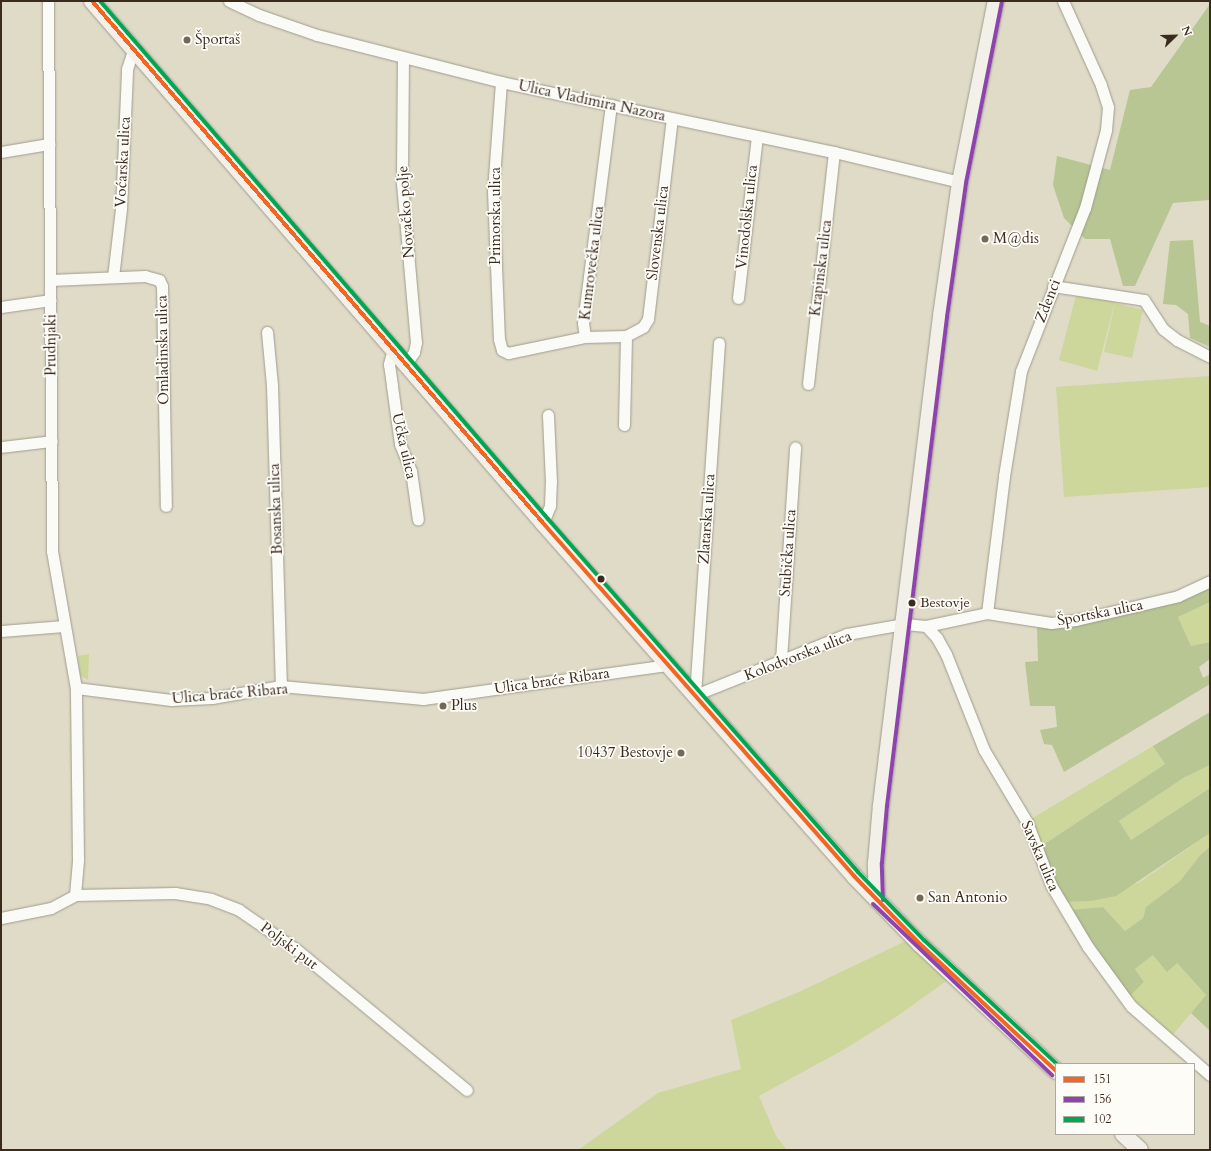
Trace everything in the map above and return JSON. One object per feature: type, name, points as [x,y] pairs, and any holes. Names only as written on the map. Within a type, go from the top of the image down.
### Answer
[{"type":"main road","points":[[92,1],[543,523],[877,900],[1055,1071]]},
{"type":"main road","points":[[877,900],[876,863],[881,805],[929,416],[960,182],[996,1]]},
{"type":"main road","points":[[1124,1135],[1140,1150]]},
{"type":"street","name":"Prudnjaki","points":[[48,1],[52,551],[76,688]]},
{"type":"street","name":"Ulica Vladimira Nazora","points":[[229,1],[259,15],[317,35],[403,58],[501,82],[834,152],[960,182]]},
{"type":"street","name":"Zdenci","points":[[987,613],[1016,396],[1021,372],[1053,286],[1085,208],[1106,130],[1108,107],[1101,84],[1063,1]]},
{"type":"street","name":"Voćarska ulica","points":[[113,277],[121,209],[127,69],[134,48]]},
{"type":"street","name":"Novačko polje","points":[[403,58],[402,183],[416,342],[414,352],[406,364]]},
{"type":"street","name":"Primorska ulica","points":[[501,82],[493,191],[499,339],[502,350]]},
{"type":"street","name":"Kumrovečka ulica","points":[[502,350],[508,353],[585,336],[583,323],[611,105]]},
{"type":"street","name":"Slovenska ulica","points":[[626,336],[638,330],[648,320],[672,118]]},
{"type":"street","name":"Vinodolska ulica","points":[[738,298],[756,136]]},
{"type":"street","points":[[1,152],[49,144]]},
{"type":"street","name":"Krapinska ulica","points":[[808,384],[834,152]]},
{"type":"street","name":"Omladinska ulica","points":[[51,280],[154,277],[162,286],[166,506]]},
{"type":"street","points":[[1053,286],[1144,300],[1163,329],[1177,340],[1210,357]]},
{"type":"street","points":[[1,307],[51,300]]},
{"type":"street","name":"Bosanska ulica","points":[[267,332],[272,385],[282,686]]},
{"type":"street","points":[[585,336],[626,336],[624,425]]},
{"type":"street","name":"Zlatarska ulica","points":[[695,695],[719,342]]},
{"type":"street","name":"Učka ulica","points":[[393,349],[389,364],[400,444],[411,471],[418,520]]},
{"type":"street","points":[[543,523],[550,506],[551,482],[548,415]]},
{"type":"street","points":[[1,447],[52,442]]},
{"type":"street","name":"Stubička ulica","points":[[781,660],[796,447]]},
{"type":"street","name":"Športska ulica","points":[[987,613],[1051,623],[1076,620],[1178,596],[1210,581]]},
{"type":"street","name":"Kolodvorska ulica","points":[[695,695],[747,676],[781,660],[847,634],[904,624],[926,626],[987,613]]},
{"type":"street","points":[[1,630],[64,626]]},
{"type":"street","name":"Savska ulica","points":[[926,626],[937,638],[946,654],[984,750],[1027,822],[1050,885],[1106,973],[1131,1006],[1210,1075]]},
{"type":"street","name":"Ulica braće Ribara","points":[[76,688],[171,700],[212,698],[282,686],[423,699],[669,665]]},
{"type":"street","points":[[1,918],[51,908],[75,895],[78,865],[76,688]]},
{"type":"street","name":"Poljski put","points":[[75,895],[175,893],[211,899],[240,910],[297,950],[467,1090]]},
{"type":"green space","points":[[1210,4],[1210,200],[1173,203],[1135,286],[1123,286],[1110,239],[1085,239],[1064,218],[1053,185],[1057,156],[1110,170],[1130,90],[1151,87]]},
{"type":"green space","points":[[1193,240],[1200,322],[1210,326],[1210,347],[1190,338],[1188,314],[1176,305],[1163,304],[1170,241]]},
{"type":"green space","points":[[1077,292],[1115,302],[1097,371],[1059,360]]},
{"type":"green space","points":[[1115,303],[1143,310],[1132,358],[1104,352]]},
{"type":"green space","points":[[1210,376],[1210,487],[1064,497],[1056,387]]},
{"type":"green space","points":[[1210,587],[1210,602],[1178,617],[1191,646],[1210,642],[1210,659],[1199,667],[1203,678],[1210,674],[1210,684],[1064,772],[1052,745],[1044,744],[1040,730],[1057,727],[1055,706],[1030,706],[1025,662],[1038,661],[1037,627],[1077,625],[1162,605]]},
{"type":"green space","points":[[1210,602],[1210,642],[1191,646],[1178,617]]},
{"type":"green space","points":[[89,654],[88,680],[80,675],[78,656]]},
{"type":"green space","points":[[1210,712],[1210,765],[1185,777],[1119,821],[1131,840],[1210,788],[1210,833],[1116,896],[1091,901],[1065,902],[1054,883],[1040,847],[1165,764],[1153,746]]},
{"type":"green space","points":[[1153,746],[1165,764],[1040,847],[1031,819]]},
{"type":"green space","points":[[1210,765],[1210,788],[1131,840],[1119,821],[1185,777]]},
{"type":"green space","points":[[1210,833],[1210,847],[1201,854],[1180,881],[1146,907],[1143,918],[1125,931],[1103,907],[1070,910],[1065,902],[1091,901],[1140,882]]},
{"type":"green space","points":[[1210,847],[1209,1030],[1191,1013],[1206,995],[1177,963],[1167,972],[1153,955],[1135,969],[1144,982],[1130,996],[1070,910],[1103,907],[1125,931],[1143,918],[1146,907],[1180,881],[1201,854]]},
{"type":"green space","points":[[908,940],[949,979],[896,1017],[843,1050],[759,1096],[776,1136],[787,1150],[578,1150],[658,1093],[741,1069],[731,1020],[799,992]]},
{"type":"green space","points":[[1153,955],[1177,963],[1206,995],[1171,1037],[1130,996],[1144,982],[1135,969]]},
{"type":"transit line","name":"151","points":[[92,1],[543,523],[854,876],[920,944],[1055,1070]]},
{"type":"transit line","name":"102","points":[[100,1],[548,519],[858,872],[924,940],[1056,1063]]},
{"type":"transit line","name":"156","points":[[883,900],[882,863],[887,806],[947,317],[966,183],[1002,2]]},
{"type":"transit line","name":"156","points":[[873,904],[1052,1075]]},
{"type":"place","name":"Športaš","points":[[187,40]]},
{"type":"place","name":"M@dis","points":[[985,239]]},
{"type":"place","name":"Bestovje","points":[[912,603]]},
{"type":"place","name":"Plus","points":[[443,706]]},
{"type":"place","name":"10437 Bestovje","points":[[681,753]]},
{"type":"place","name":"San Antonio","points":[[920,898]]}]
